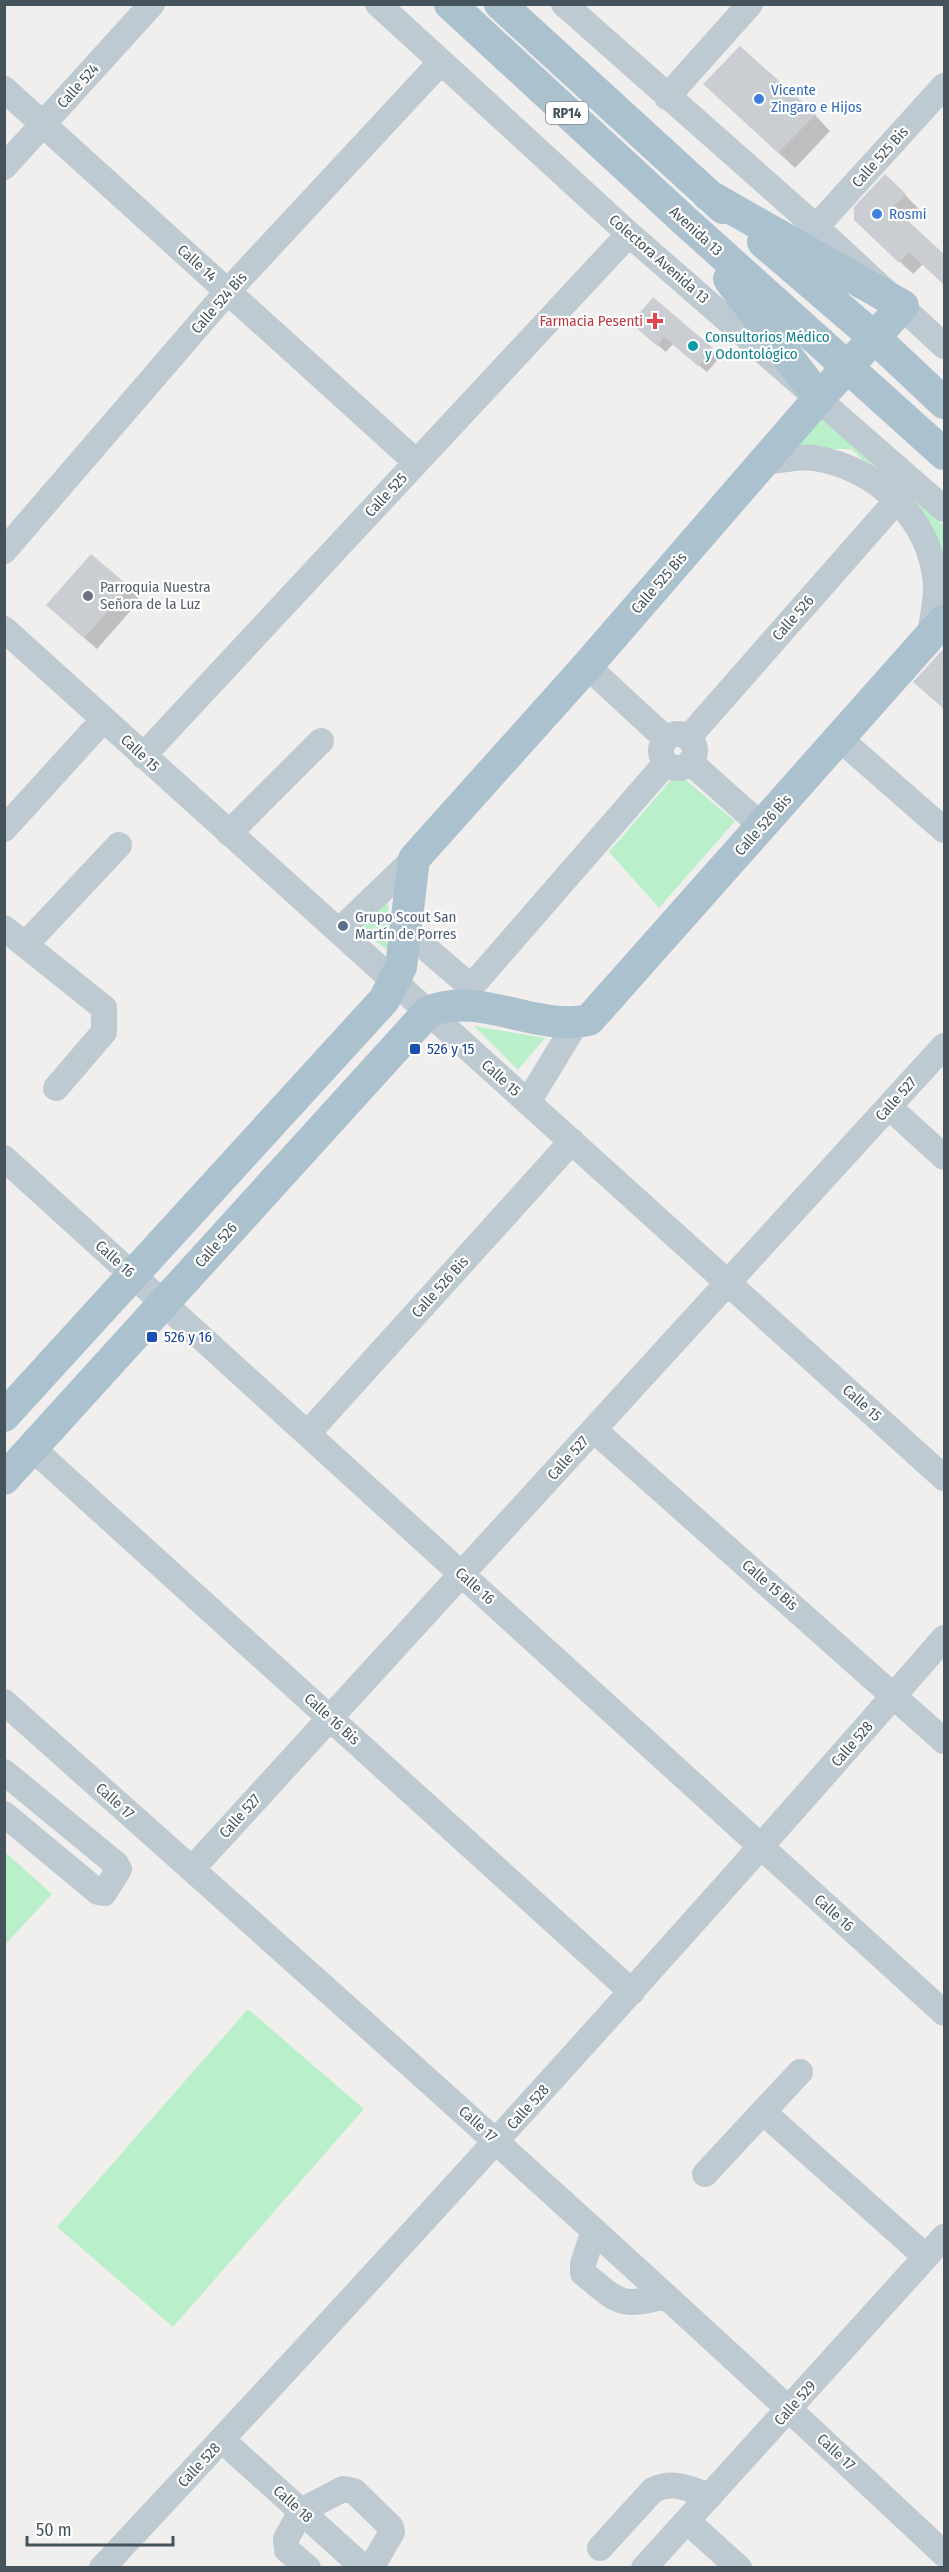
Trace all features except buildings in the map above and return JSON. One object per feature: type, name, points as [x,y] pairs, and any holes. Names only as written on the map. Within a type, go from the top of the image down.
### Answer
[{"type":"main road","name":"Avenida 13","points":[[450,4],[685,221],[945,454]]},
{"type":"main road","name":"RP14","points":[[500,4],[708,195],[875,338],[945,403]]},
{"type":"main road","points":[[708,195],[903,306]]},
{"type":"main road","points":[[685,221],[819,398]]},
{"type":"main road","name":"Calle 525 Bis","points":[[414,860],[587,666],[819,398],[903,306]]},
{"type":"main road","name":"Calle 526 Bis","points":[[576,1023],[589,1020],[596,1013],[938,627]]},
{"type":"main road","points":[[4,1416],[384,999],[401,967],[414,860]]},
{"type":"main road","points":[[428,1012],[471,996],[548,1022],[576,1023]]},
{"type":"main road","name":"Calle 526","points":[[4,1479],[428,1012]]},
{"type":"street","name":"Calle 524","points":[[4,167],[152,4]]},
{"type":"street","name":"Colectora Avenida 13","points":[[378,4],[628,234],[945,509]]},
{"type":"street","points":[[564,4],[816,227],[945,346]]},
{"type":"street","points":[[667,97],[750,4]]},
{"type":"street","name":"Calle 524 Bis","points":[[4,550],[228,291],[441,62]]},
{"type":"street","name":"Calle 525 Bis","points":[[816,227],[945,86]]},
{"type":"street","name":"Calle 14","points":[[4,88],[416,462]]},
{"type":"street","name":"Calle 525","points":[[143,756],[628,234]]},
{"type":"street","points":[[763,462],[812,458],[839,464],[859,471],[898,499],[925,539],[937,586],[938,627]]},
{"type":"street","name":"Calle 526","points":[[471,996],[678,750],[898,499]]},
{"type":"street","name":"Calle 15","points":[[4,629],[943,1475]]},
{"type":"street","points":[[587,666],[762,826]]},
{"type":"street","points":[[4,829],[104,719]]},
{"type":"street","points":[[840,740],[945,830]]},
{"type":"street","points":[[229,833],[321,741]]},
{"type":"street","points":[[25,945],[119,845]]},
{"type":"street","name":"Calle 525 Bis","points":[[339,931],[414,860]]},
{"type":"street","points":[[4,928],[104,1008],[104,1032],[56,1088]]},
{"type":"street","points":[[405,931],[471,996]]},
{"type":"street","name":"Calle 526 Bis","points":[[528,1102],[576,1023]]},
{"type":"street","name":"Calle 527","points":[[192,1869],[945,1046]]},
{"type":"street","points":[[889,1107],[945,1157]]},
{"type":"street","name":"Calle 526 Bis","points":[[308,1433],[572,1141]]},
{"type":"street","name":"Calle 16","points":[[9,1172],[132,1274],[945,2013]]},
{"type":"street","name":"Calle 15 Bis","points":[[594,1430],[945,1740]]},
{"type":"street","name":"Calle 16 Bis","points":[[32,1448],[632,1992]]},
{"type":"street","name":"Calle 528","points":[[102,2568],[497,2141],[762,1847],[945,1638]]},
{"type":"street","name":"Calle 17","points":[[4,1702],[497,2141],[945,2554]]},
{"type":"street","points":[[4,1772],[116,1864],[119,1869],[104,1893],[98,1892],[4,1814]]},
{"type":"street","points":[[705,2174],[800,2072]]},
{"type":"street","points":[[763,2112],[926,2258]]},
{"type":"street","points":[[594,2230],[583,2264],[583,2273],[617,2301],[636,2304],[666,2296]]},
{"type":"street","name":"Calle 529","points":[[644,2568],[945,2237]]},
{"type":"street","name":"Calle 18","points":[[222,2440],[364,2568]]},
{"type":"street","points":[[600,2548],[653,2490],[664,2485],[676,2484],[710,2496]]},
{"type":"street","points":[[308,2568],[287,2550],[286,2539],[301,2511],[343,2489],[354,2491],[392,2527],[392,2532],[371,2568]]},
{"type":"street","points":[[687,2521],[739,2568]]},
{"type":"green space","points":[[820,417],[944,526],[944,566],[905,499],[851,449],[791,449]]},
{"type":"green space","points":[[677,773],[735,821],[659,908],[609,852]]},
{"type":"green space","points":[[388,899],[390,952],[357,928]]},
{"type":"green space","points":[[474,1026],[545,1038],[518,1070]]},
{"type":"green space","points":[[4,1851],[52,1894],[5,1945],[4,1945]]},
{"type":"green space","points":[[248,2009],[364,2109],[173,2327],[57,2227]]},
{"type":"place","name":"Vicente Zingaro e Hijos","points":[[759,99]]},
{"type":"place","name":"Rosmi","points":[[877,214]]},
{"type":"place","name":"Farmacia Pesenti","points":[[655,321]]},
{"type":"place","name":"Consultorios Médico y Odontológico","points":[[693,346]]},
{"type":"place","name":"Parroquia Nuestra Señora de la Luz","points":[[88,596]]},
{"type":"place","name":"Grupo Scout San Martín de Porres","points":[[343,926]]},
{"type":"place","name":"526 y 15","points":[[415,1049]]},
{"type":"place","name":"526 y 16","points":[[152,1337]]}]
